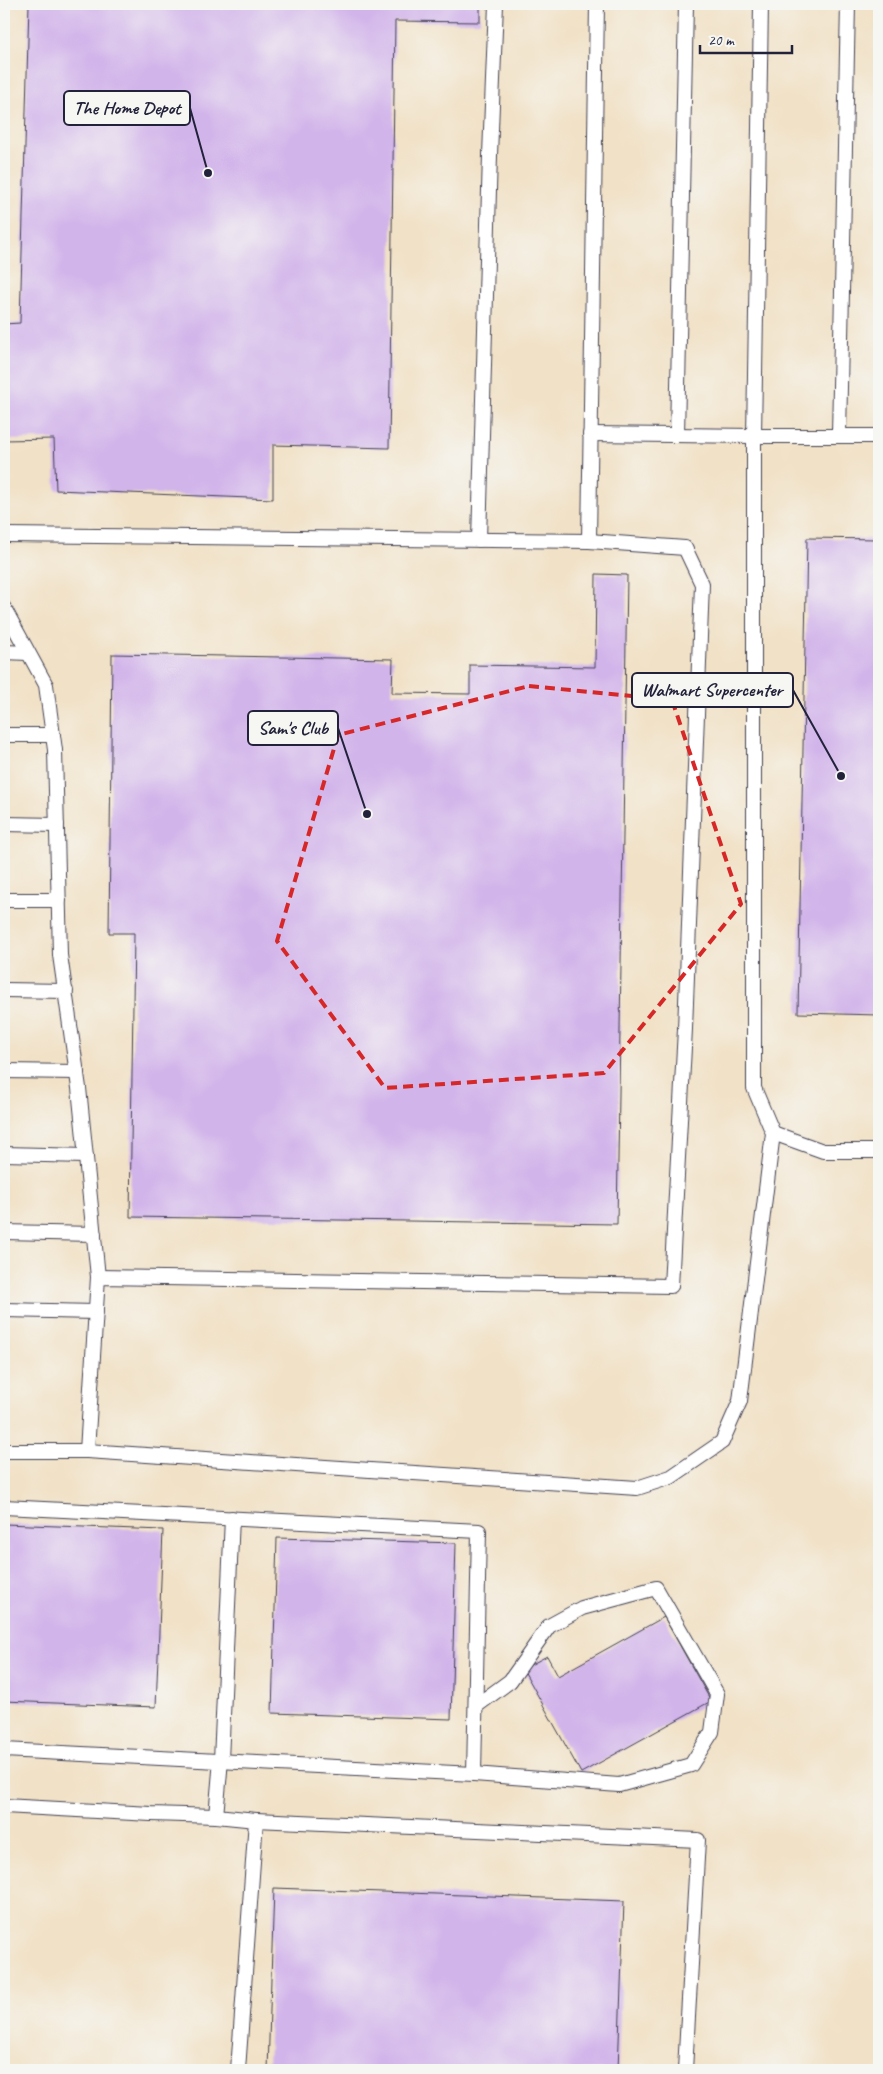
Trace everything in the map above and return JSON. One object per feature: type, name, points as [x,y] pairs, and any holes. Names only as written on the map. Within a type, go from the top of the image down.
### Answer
[{"type":"lane","points":[[479,540],[496,4]]},
{"type":"lane","points":[[588,541],[597,4]]},
{"type":"lane","points":[[677,435],[686,4]]},
{"type":"lane","points":[[4,1451],[87,1451],[637,1488],[671,1477],[722,1442],[740,1401],[773,1133],[754,1088],[754,436],[761,4]]},
{"type":"lane","points":[[840,435],[848,4]]},
{"type":"lane","points":[[590,434],[879,436]]},
{"type":"lane","points":[[4,535],[588,541],[685,548],[702,584],[685,1029],[671,1286],[98,1278]]},
{"type":"lane","points":[[4,608],[46,685],[53,735],[60,955],[77,1072],[98,1278],[87,1451]]},
{"type":"lane","points":[[4,652],[28,653]]},
{"type":"lane","points":[[4,735],[53,735]]},
{"type":"lane","points":[[4,824],[57,825]]},
{"type":"lane","points":[[4,900],[59,900]]},
{"type":"lane","points":[[4,990],[66,991]]},
{"type":"lane","points":[[4,1071],[77,1072]]},
{"type":"lane","points":[[773,1133],[823,1150],[879,1151]]},
{"type":"lane","points":[[4,1154],[86,1156]]},
{"type":"lane","points":[[4,1232],[94,1234]]},
{"type":"lane","points":[[4,1310],[96,1312]]},
{"type":"lane","points":[[4,1507],[479,1531],[474,1774]]},
{"type":"lane","points":[[216,1816],[221,1760],[232,1518]]},
{"type":"lane","points":[[4,1750],[474,1774],[619,1785],[691,1765],[712,1732],[717,1694],[656,1588],[582,1608],[549,1626],[510,1680],[476,1706]]},
{"type":"lane","points":[[4,1806],[216,1816],[256,1820],[698,1840],[685,2070]]},
{"type":"lane","points":[[238,2070],[256,1820]]},
{"type":"highlighted area","points":[[529,686],[672,700],[741,904],[604,1073],[385,1088],[277,941],[338,735]]},
{"type":"building","points":[[29,4],[480,4],[480,22],[395,21],[389,448],[273,445],[273,499],[56,490],[54,439],[4,440],[4,324],[20,323]]},
{"type":"building","points":[[807,538],[879,539],[879,1015],[798,1013]]},
{"type":"building","points":[[596,574],[627,575],[617,1224],[130,1217],[134,933],[109,933],[112,654],[393,659],[392,693],[470,694],[470,665],[595,667]]},
{"type":"building","points":[[4,1524],[163,1530],[156,1707],[4,1701]]},
{"type":"building","points":[[277,1538],[456,1543],[451,1719],[272,1713]]},
{"type":"building","points":[[664,1617],[711,1701],[581,1773],[523,1669],[547,1656],[558,1676]]},
{"type":"building","points":[[274,1888],[624,1901],[618,2070],[268,2070]]},
{"type":"place","name":"The Home Depot","points":[[208,173]]},
{"type":"place","name":"Walmart Supercenter","points":[[841,776]]},
{"type":"place","name":"Sam's Club","points":[[367,814]]}]
